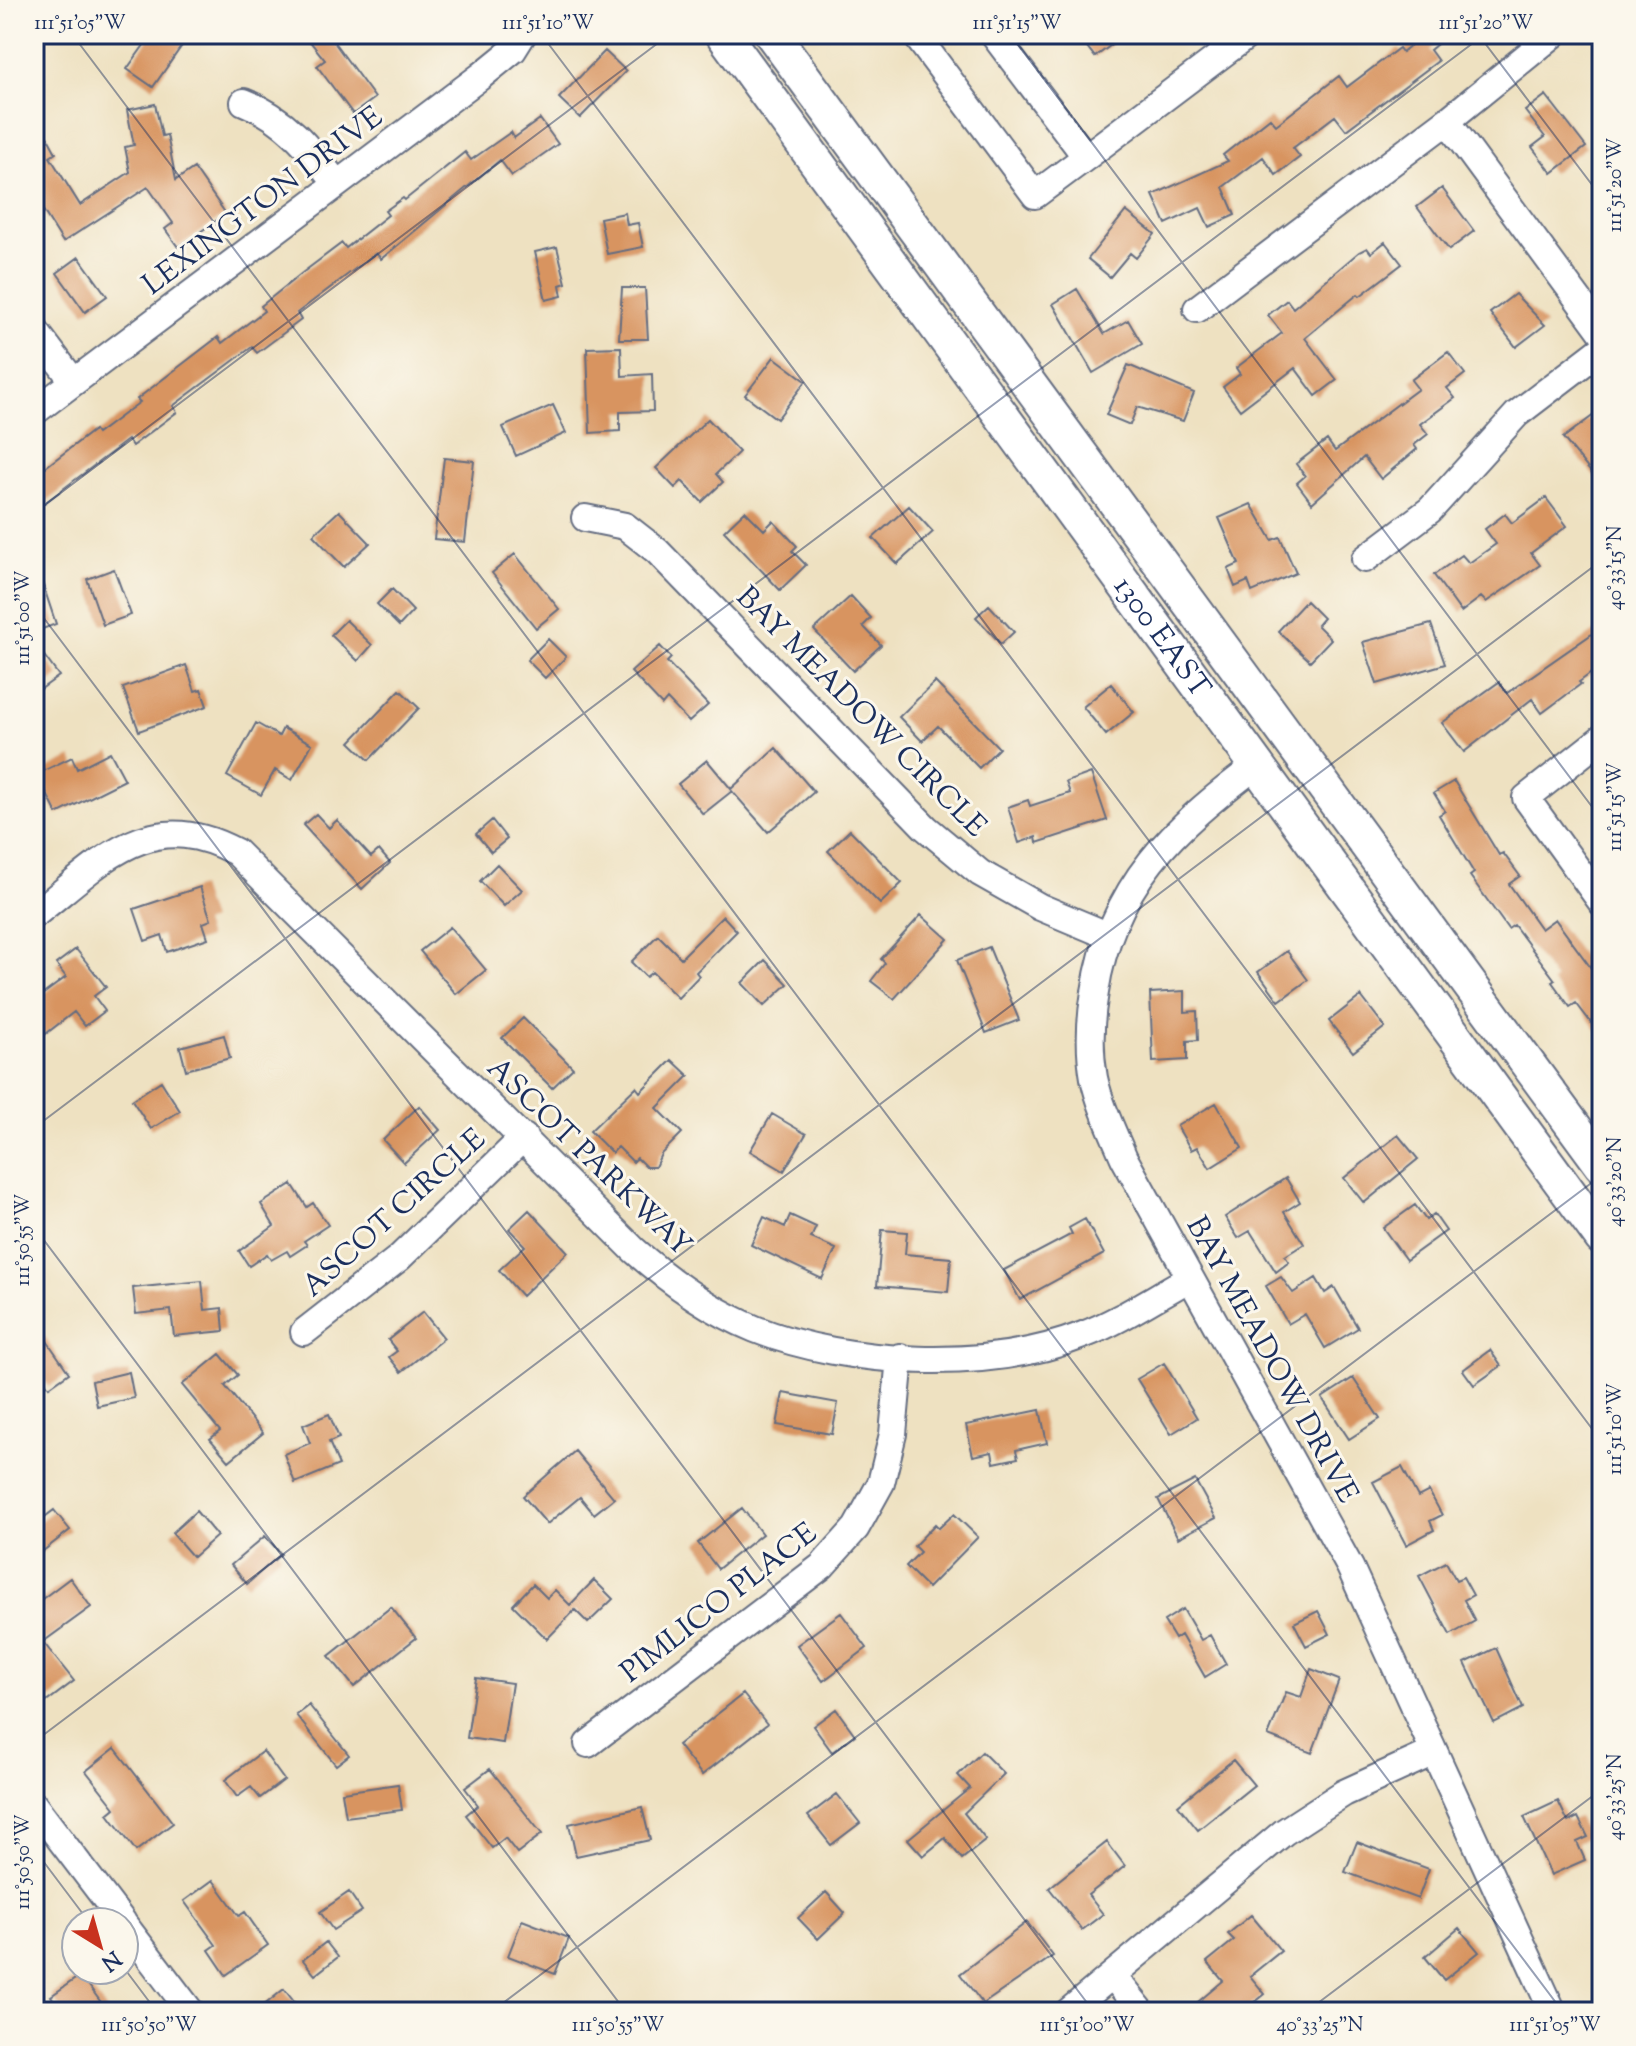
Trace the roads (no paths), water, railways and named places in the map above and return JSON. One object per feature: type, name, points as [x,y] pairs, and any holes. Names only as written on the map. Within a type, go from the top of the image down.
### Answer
[{"type":"main road","name":"1300 EAST","points":[[772,34],[1602,1165]]},
{"type":"main road","name":"1300 EAST","points":[[730,36],[1602,1238]]},
{"type":"main road","points":[[1257,765],[1275,762],[1289,767],[1373,873],[1418,913]]},
{"type":"street","name":"LEXINGTON DRIVE","points":[[34,412],[481,76],[513,50],[523,34]]},
{"type":"street","points":[[915,34],[1035,195],[1249,34]]},
{"type":"street","points":[[993,34],[1086,157]]},
{"type":"street","points":[[1197,309],[1447,121],[1554,34]]},
{"type":"street","points":[[244,102],[270,112],[297,133],[337,184]]},
{"type":"street","points":[[1447,121],[1602,332]]},
{"type":"street","points":[[34,329],[74,382]]},
{"type":"street","points":[[1365,559],[1430,510],[1517,414],[1602,349]]},
{"type":"street","name":"BAY MEADOW CIRCLE","points":[[585,518],[625,526],[657,551],[926,828],[980,873],[1040,907],[1107,935]]},
{"type":"street","points":[[1602,738],[1526,798],[1602,903]]},
{"type":"street","name":"BAY MEADOW DRIVE","points":[[1257,765],[1176,831],[1125,898],[1107,935],[1092,1008],[1094,1077],[1104,1113],[1124,1158],[1321,1510],[1553,2012]]},
{"type":"street","name":"ASCOT PARKWAY","points":[[34,915],[131,844],[179,831],[209,837],[236,852],[260,872],[634,1250],[666,1278],[710,1307],[756,1329],[805,1343],[900,1357],[963,1359],[1025,1353],[1084,1335],[1190,1278]]},
{"type":"street","name":"ASCOT CIRCLE","points":[[304,1332],[399,1258],[524,1137]]},
{"type":"street","name":"PIMLICO PLACE","points":[[588,1744],[822,1566],[856,1528],[881,1483],[893,1434],[900,1357]]},
{"type":"street","points":[[1068,2012],[1313,1811],[1434,1752]]},
{"type":"street","points":[[34,1805],[110,1906]]},
{"type":"street","points":[[140,1945],[191,2012]]},
{"type":"street","points":[[1113,1976],[1142,2012]]}]
